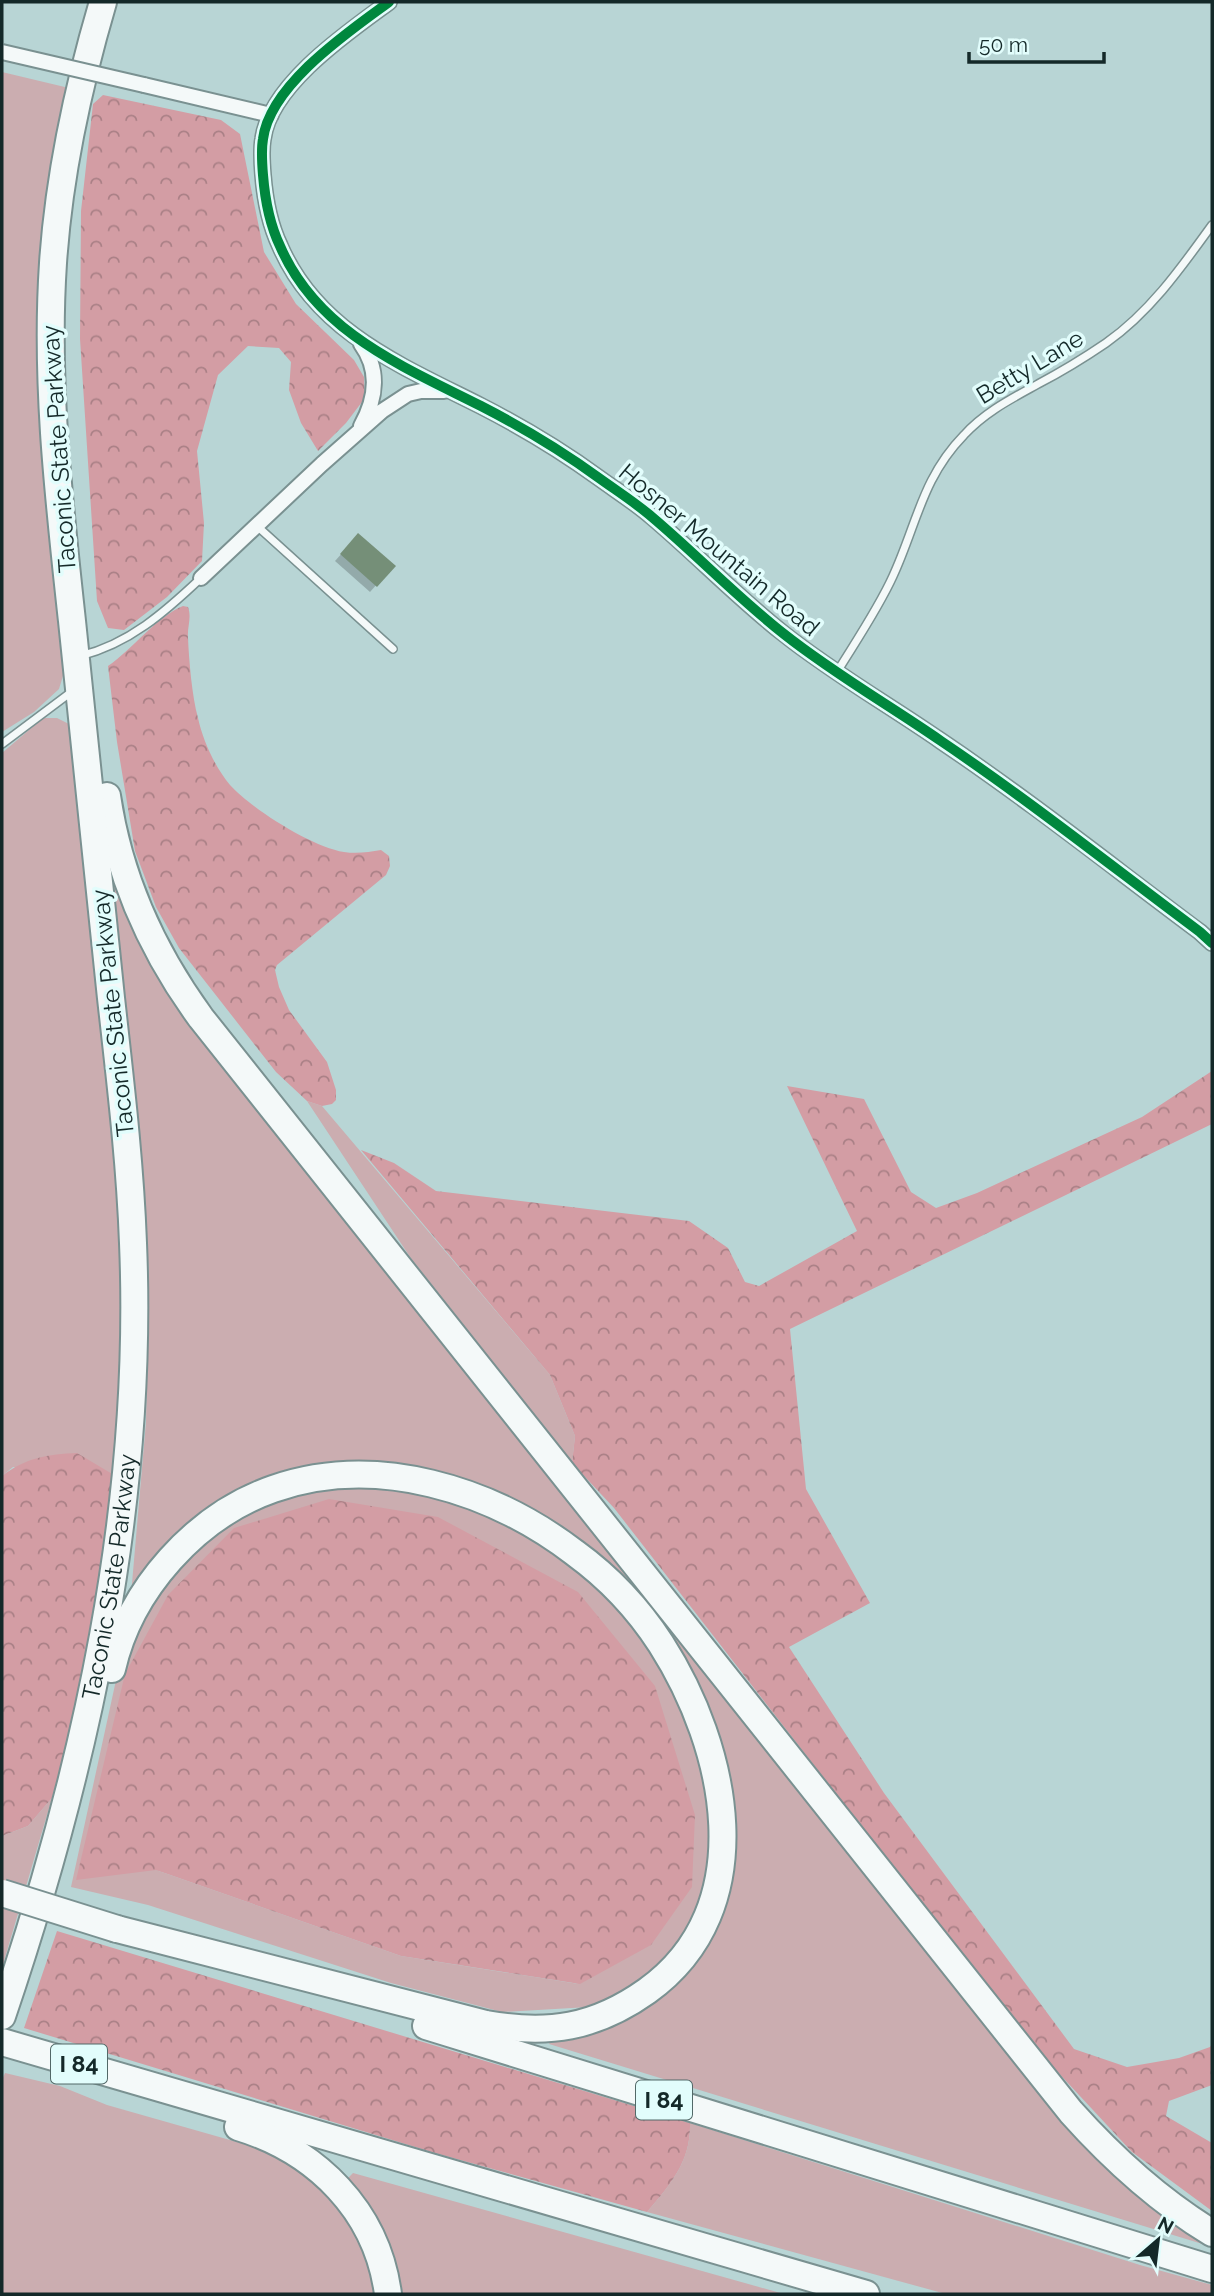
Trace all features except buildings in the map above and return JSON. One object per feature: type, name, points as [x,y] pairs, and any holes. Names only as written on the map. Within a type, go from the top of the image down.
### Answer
[{"type":"highway","name":"Taconic State Parkway","points":[[2,2016],[43,1891],[88,1713],[112,1582],[130,1436],[135,1308],[129,1176],[55,456],[51,393],[53,260],[70,132],[103,2]]},
{"type":"highway","points":[[79,686],[99,740],[112,829],[132,894],[163,961],[201,1018],[1063,2102],[1128,2171],[1160,2198],[1212,2233]]},
{"type":"highway","points":[[88,1713],[109,1683],[117,1648],[138,1604],[166,1564],[215,1521],[262,1493],[291,1483],[350,1474],[406,1479],[449,1489],[511,1513],[577,1554],[608,1581],[660,1643],[681,1678],[708,1743],[722,1807],[724,1837],[715,1895],[691,1945],[656,1985],[635,2000],[613,2012],[567,2027],[514,2029],[486,2024],[117,1929]]},
{"type":"highway","name":"I 84","points":[[2,1893],[1212,2269]]},
{"type":"highway","name":"I 84","points":[[2,2042],[866,2294]]},
{"type":"highway","points":[[156,2086],[208,2118],[264,2135],[292,2150],[337,2185],[356,2208],[369,2231],[380,2256],[388,2294]]},
{"type":"street","name":"Hosner Mountain Road","points":[[389,2],[337,40],[293,82],[271,115],[263,137],[263,177],[268,215],[279,246],[306,293],[358,340],[400,366],[542,440],[605,483],[649,515],[783,633],[943,742],[1206,929],[1212,943]]},
{"type":"street","points":[[2,52],[271,115]]},
{"type":"street","points":[[356,433],[368,412],[374,384],[370,359],[358,340]]},
{"type":"street","points":[[201,578],[382,411],[408,394],[421,391],[450,392]]},
{"type":"lane","name":"Betty Lane","points":[[837,672],[893,575],[922,498],[937,468],[961,437],[1001,403],[1072,364],[1134,322],[1177,274],[1212,226]]},
{"type":"lane","points":[[256,525],[393,649]]},
{"type":"lane","points":[[76,657],[103,650],[129,637],[201,578]]},
{"type":"lane","points":[[2,744],[79,686]]},
{"type":"shaded area","points":[[2,72],[69,88],[54,165],[65,669],[59,689],[34,712],[2,732]]},
{"type":"shaded area","points":[[43,718],[57,718],[71,725],[118,1189],[124,1351],[114,1475],[13,1467],[2,1476],[2,753]]},
{"type":"shaded area","points":[[105,830],[153,955],[1067,2119],[1207,2241],[1209,2246],[549,2044],[551,2040],[645,2004],[732,1868],[735,1819],[714,1733],[661,1630],[463,1484],[271,1479],[131,1595],[146,1422],[149,1273],[137,1113]]},
{"type":"shaded area","points":[[307,1101],[322,1106],[550,1375],[575,1436],[572,1463],[410,1257]]},
{"type":"shaded area","points":[[390,1484],[444,1494],[527,1530],[589,1577],[637,1624],[699,1736],[715,1857],[684,1943],[653,1976],[589,2007],[502,2012],[391,1983],[148,1905],[71,1887],[118,1671],[137,1619],[177,1564],[229,1521],[276,1497],[327,1485]],"holes":[[[156,1870],[579,1984],[401,1956]]]},
{"type":"shaded area","points":[[52,1798],[2,1968],[2,1836],[28,1826]]},
{"type":"shaded area","points":[[5,2073],[60,2086],[107,2105],[251,2146],[300,2169],[353,2222],[382,2294],[2,2294],[2,2080]]},
{"type":"shaded area","points":[[690,2123],[1140,2265],[1212,2285],[1212,2294],[946,2294],[647,2212],[678,2171],[687,2149]]},
{"type":"shaded area","points":[[353,2173],[784,2294],[401,2294],[396,2263],[384,2232],[367,2203],[347,2179]]},
{"type":"green space","points":[[103,95],[221,120],[240,134],[264,252],[296,304],[354,360],[364,377],[365,398],[346,423],[318,451],[301,423],[289,390],[291,362],[279,348],[248,346],[218,375],[197,451],[204,523],[202,561],[167,597],[124,630],[108,628],[97,601],[80,339],[81,211],[93,104]]},
{"type":"green space","points":[[183,606],[188,607],[189,611],[190,668],[200,727],[206,745],[230,785],[267,815],[316,843],[349,853],[381,850],[389,856],[390,866],[386,875],[277,965],[275,970],[289,1010],[327,1062],[336,1090],[336,1100],[332,1104],[322,1106],[307,1101],[276,1072],[179,948],[156,907],[135,851],[108,666],[154,625]]},
{"type":"green space","points":[[1212,1071],[1212,1124],[790,1329],[806,1489],[870,1603],[789,1647],[884,1793],[1074,2049],[1127,2067],[1179,2058],[1212,2044],[1212,2085],[1169,2101],[1166,2116],[1212,2143],[1212,2211],[1132,2152],[1026,2038],[614,1508],[572,1463],[575,1436],[550,1375],[361,1150],[394,1163],[436,1191],[689,1221],[728,1248],[745,1282],[759,1286],[857,1231],[787,1086],[864,1099],[911,1192],[936,1208],[977,1193],[1142,1117]]},
{"type":"green space","points":[[77,1453],[114,1475],[103,1564],[83,1683],[52,1798],[28,1826],[2,1836],[2,1476],[37,1458]]},
{"type":"green space","points":[[329,1499],[438,1517],[578,1592],[655,1686],[695,1815],[692,1887],[651,1945],[580,1984],[401,1956],[156,1870],[76,1880],[125,1674],[168,1595],[234,1528]]},
{"type":"green space","points":[[57,1931],[690,2123],[687,2149],[678,2171],[647,2212],[435,2153],[24,2028]]},
{"type":"cycle path","points":[[389,2],[333,44],[295,80],[269,119],[263,139],[264,184],[273,229],[296,276],[316,302],[339,324],[392,360],[527,431],[626,497],[803,648],[1007,787],[1212,943]]}]
